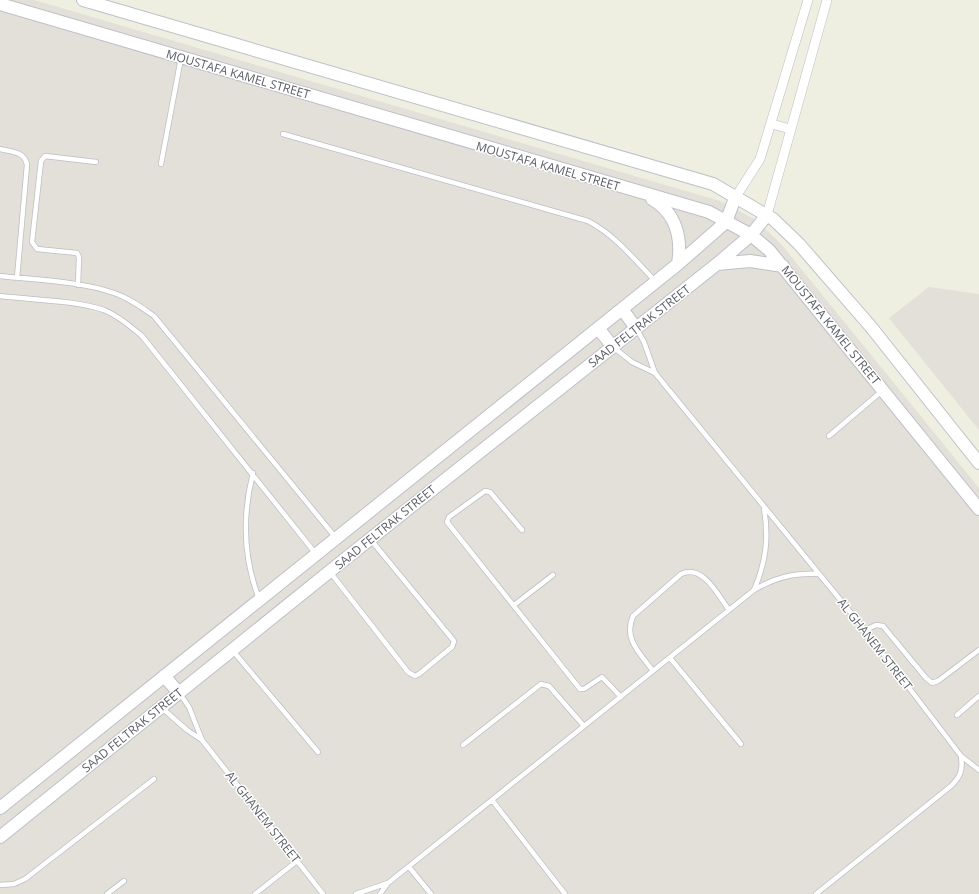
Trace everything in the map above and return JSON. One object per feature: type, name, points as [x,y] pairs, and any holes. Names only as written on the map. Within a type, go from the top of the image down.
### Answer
[{"type":"street","points":[[83,0],[712,184],[767,215],[781,225],[853,305],[979,463]]},
{"type":"street","points":[[735,198],[760,159],[772,124],[808,0]]},
{"type":"street","points":[[767,215],[826,0]]},
{"type":"street","name":"MOUSTAFA KAMEL STREET","points":[[0,4],[646,195],[709,212],[751,235],[769,250],[979,509]]},
{"type":"street","points":[[772,124],[790,129]]},
{"type":"street","points":[[646,195],[658,202],[675,224],[679,237],[680,250],[678,264]]},
{"type":"street","name":"SAAD FELTRAK STREET","points":[[0,808],[678,264],[726,222],[735,198]]},
{"type":"street","name":"SAAD FELTRAK STREET","points":[[0,837],[370,539],[717,264],[751,235],[767,215]]},
{"type":"street","points":[[717,264],[750,261],[783,266]]},
{"type":"street","points":[[622,309],[636,328]]},
{"type":"street","points":[[598,328],[613,346]]},
{"type":"street","points":[[336,538],[350,555]]},
{"type":"street","points":[[317,554],[330,572]]},
{"type":"street","points":[[164,676],[179,693]]},
{"type":"street","points":[[146,691],[161,707]]},
{"type":"lane","points":[[161,164],[182,58]]},
{"type":"lane","points":[[283,134],[588,221],[602,228],[656,282]]},
{"type":"lane","points":[[0,149],[19,154],[26,160],[27,165],[17,278]]},
{"type":"lane","points":[[78,286],[79,257],[77,253],[37,249],[32,242],[41,161],[45,156],[96,162]]},
{"type":"lane","points":[[0,276],[92,287],[114,293],[135,303],[154,316],[336,538]]},
{"type":"lane","points":[[0,296],[79,305],[104,310],[124,321],[142,336],[157,353],[317,554]]},
{"type":"lane","name":"AL GHANEM STREET","points":[[636,328],[644,342],[655,373],[865,630],[961,756],[979,770]]},
{"type":"lane","name":"AL GHANEM STREET","points":[[613,346],[632,362],[655,373]]},
{"type":"lane","points":[[830,436],[883,390]]},
{"type":"lane","points":[[253,473],[246,505],[245,537],[249,569],[260,600]]},
{"type":"lane","points":[[522,530],[490,492],[485,491],[449,517],[447,522],[580,689],[584,690],[602,678],[621,697]]},
{"type":"lane","points":[[754,590],[762,570],[767,549],[767,527],[764,506]]},
{"type":"lane","points":[[330,572],[408,672],[415,676],[419,674],[452,646],[454,641],[370,539]]},
{"type":"lane","points":[[653,671],[629,636],[629,626],[633,616],[681,574],[694,571],[700,574],[729,610]]},
{"type":"lane","points":[[380,894],[388,883],[754,590],[769,581],[785,575],[802,573],[819,574]]},
{"type":"lane","points":[[514,605],[553,575]]},
{"type":"lane","points":[[865,630],[876,625],[883,626],[926,678],[932,683],[938,681],[979,650]]},
{"type":"lane","points":[[233,650],[318,752]]},
{"type":"lane","points":[[670,658],[741,744]]},
{"type":"lane","points":[[463,745],[541,684],[549,686],[584,726]]},
{"type":"lane","name":"AL GHANEM STREET","points":[[179,693],[189,707],[202,740],[323,894]]},
{"type":"lane","points":[[957,715],[979,696]]},
{"type":"lane","name":"AL GHANEM STREET","points":[[161,707],[183,727],[202,740]]},
{"type":"lane","points":[[816,894],[951,786],[959,778],[962,767],[961,756]]},
{"type":"lane","points":[[0,885],[14,884],[25,879],[154,779]]},
{"type":"lane","points":[[492,800],[566,894]]},
{"type":"lane","points":[[255,894],[297,861]]},
{"type":"lane","points":[[409,867],[431,894]]},
{"type":"lane","points":[[107,894],[124,881]]},
{"type":"lane","points":[[356,894],[388,883]]},
{"type":"shaded area","points":[[0,0],[34,0],[720,201],[756,220],[781,244],[979,488],[979,894],[0,894]]},
{"type":"shaded area","points":[[929,287],[979,294],[979,430],[889,318]]}]
